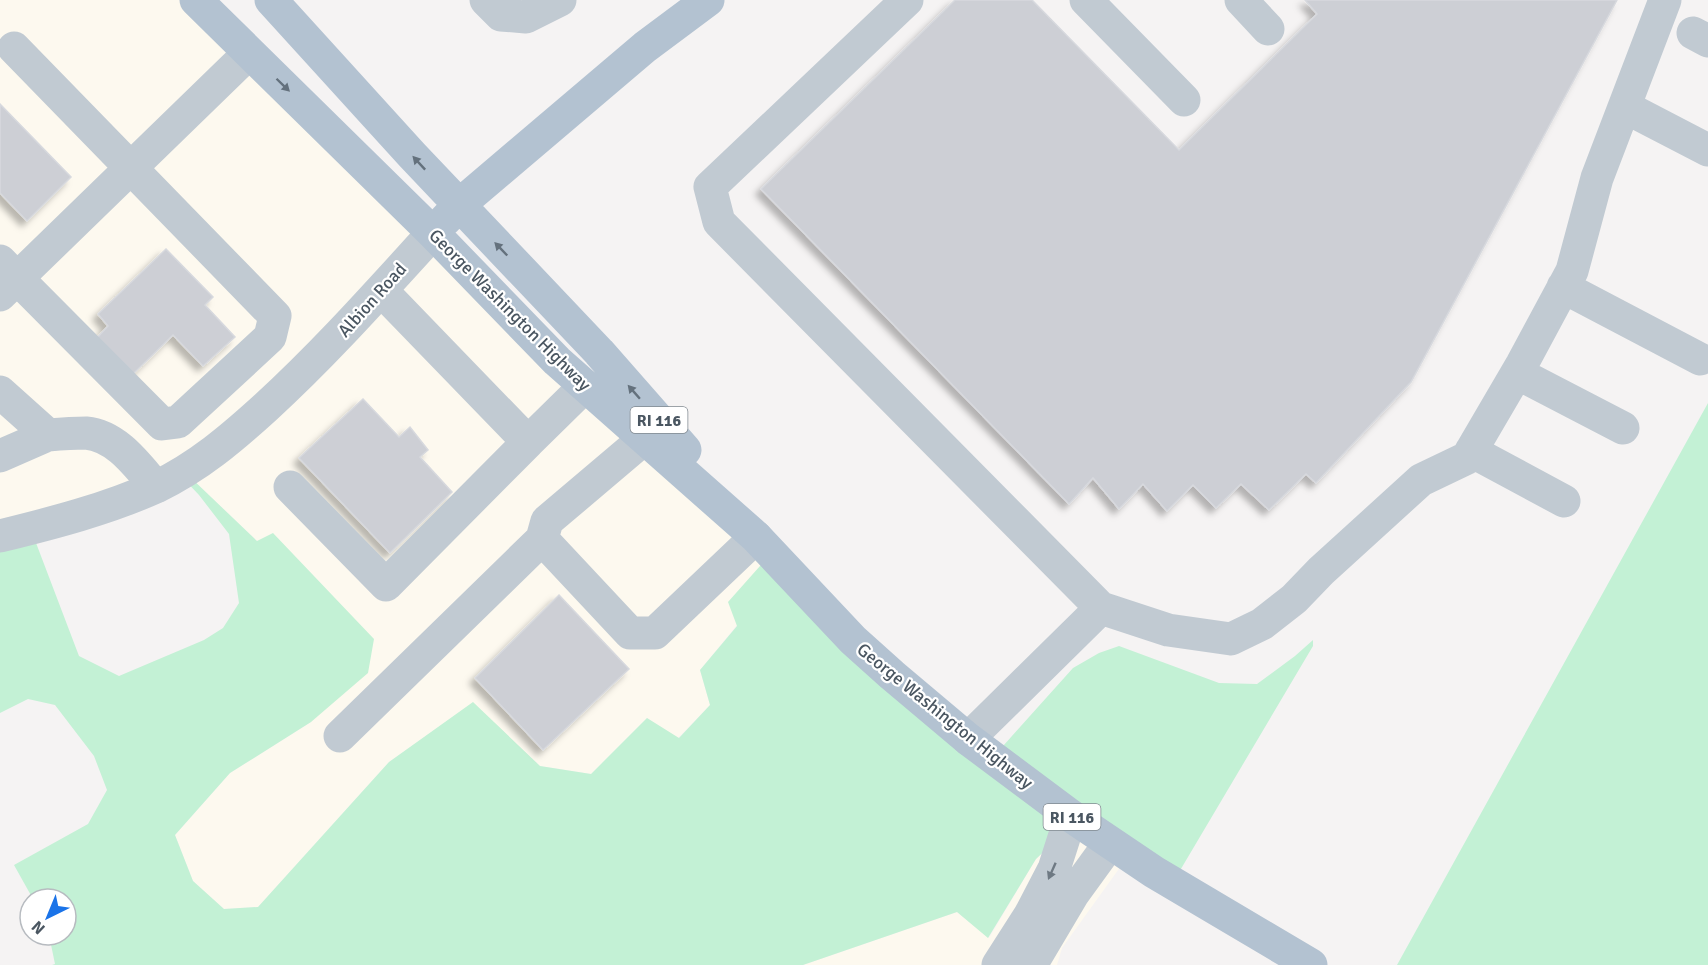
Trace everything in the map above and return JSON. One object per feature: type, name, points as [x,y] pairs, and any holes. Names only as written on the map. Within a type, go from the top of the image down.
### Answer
[{"type":"main road","name":"George Washington Highway","points":[[196,0],[433,232],[557,361],[756,537],[853,640],[892,675],[968,739],[1110,843],[1207,905],[1311,965]]},
{"type":"main road","name":"George Washington Highway","points":[[271,0],[459,205],[599,352],[853,640]]},
{"type":"main road","name":"Albion Road","points":[[433,232],[459,205],[645,47],[708,0]]},
{"type":"street","points":[[486,0],[501,15],[526,17],[561,0]]},
{"type":"street","points":[[907,0],[710,188],[720,222],[1101,608],[1168,630],[1231,639],[1262,624],[1294,600],[1321,571],[1421,480],[1467,458],[1472,451],[1572,271],[1597,178],[1665,0]]},
{"type":"street","points":[[1086,0],[1184,100]]},
{"type":"street","points":[[1241,0],[1268,28]]},
{"type":"street","points":[[14,48],[130,168],[275,316],[270,337],[178,422],[162,423],[6,278],[130,168],[249,53]]},
{"type":"street","points":[[1624,107],[1708,150]]},
{"type":"street","name":"Albion Road","points":[[0,536],[95,510],[156,487],[206,458],[231,439],[317,360],[433,232]]},
{"type":"street","points":[[1563,287],[1700,360]]},
{"type":"street","points":[[381,290],[528,442]]},
{"type":"street","points":[[1517,372],[1623,428]]},
{"type":"street","points":[[290,488],[386,585],[585,386]]},
{"type":"street","points":[[0,392],[48,435]]},
{"type":"street","points":[[0,456],[48,435],[88,434],[109,440],[126,452],[156,487]]},
{"type":"street","points":[[340,736],[542,539],[547,521],[645,438]]},
{"type":"street","points":[[1472,451],[1564,501]]},
{"type":"street","points":[[542,539],[630,633],[655,633],[756,537]]},
{"type":"street","points":[[968,739],[1101,608]]},
{"type":"street","points":[[998,965],[1030,915],[1054,869],[1071,816]]},
{"type":"street","points":[[1031,965],[1073,894],[1110,843]]},
{"type":"shaded area","points":[[0,0],[214,0],[769,556],[737,625],[700,670],[710,705],[678,738],[647,718],[591,774],[540,766],[473,703],[389,762],[258,907],[224,909],[193,881],[175,835],[230,773],[311,722],[257,541],[188,475],[0,533]]},
{"type":"shaded area","points":[[1078,819],[1126,859],[1062,948],[1057,965],[803,965],[957,912],[989,938],[1036,859]]},
{"type":"green space","points":[[1708,403],[1708,965],[1397,965]]},
{"type":"green space","points":[[180,475],[188,475],[257,541],[273,533],[374,639],[368,673],[311,722],[230,773],[175,835],[193,881],[224,909],[258,907],[389,762],[473,702],[540,766],[591,774],[647,718],[679,738],[710,705],[700,670],[737,626],[728,602],[769,556],[995,755],[1073,668],[1099,653],[1119,646],[1219,683],[1257,684],[1313,640],[1313,646],[1172,884],[1078,819],[1036,859],[988,938],[957,912],[803,965],[52,965],[55,964],[51,947],[78,947],[78,887],[26,887],[14,865],[88,824],[107,790],[94,756],[55,705],[28,699],[0,713],[0,533],[33,535],[79,656],[119,676],[204,640],[223,628],[239,603],[229,534],[199,495]]},
{"type":"building","points":[[955,0],[1032,0],[1179,150],[1317,14],[1305,0],[1617,0],[1411,382],[1316,483],[1306,474],[1269,510],[1241,484],[1216,508],[1193,485],[1167,511],[1143,484],[1119,509],[1093,478],[1069,504],[761,189]]},
{"type":"building","points":[[0,104],[71,177],[27,221],[0,193]]},
{"type":"building","points":[[166,249],[213,297],[205,305],[235,337],[203,366],[173,335],[131,376],[96,339],[108,326],[98,314]]},
{"type":"building","points":[[363,399],[399,437],[410,427],[428,450],[420,457],[452,492],[390,553],[299,458]]},
{"type":"building","points":[[559,595],[629,669],[543,750],[475,678]]}]
